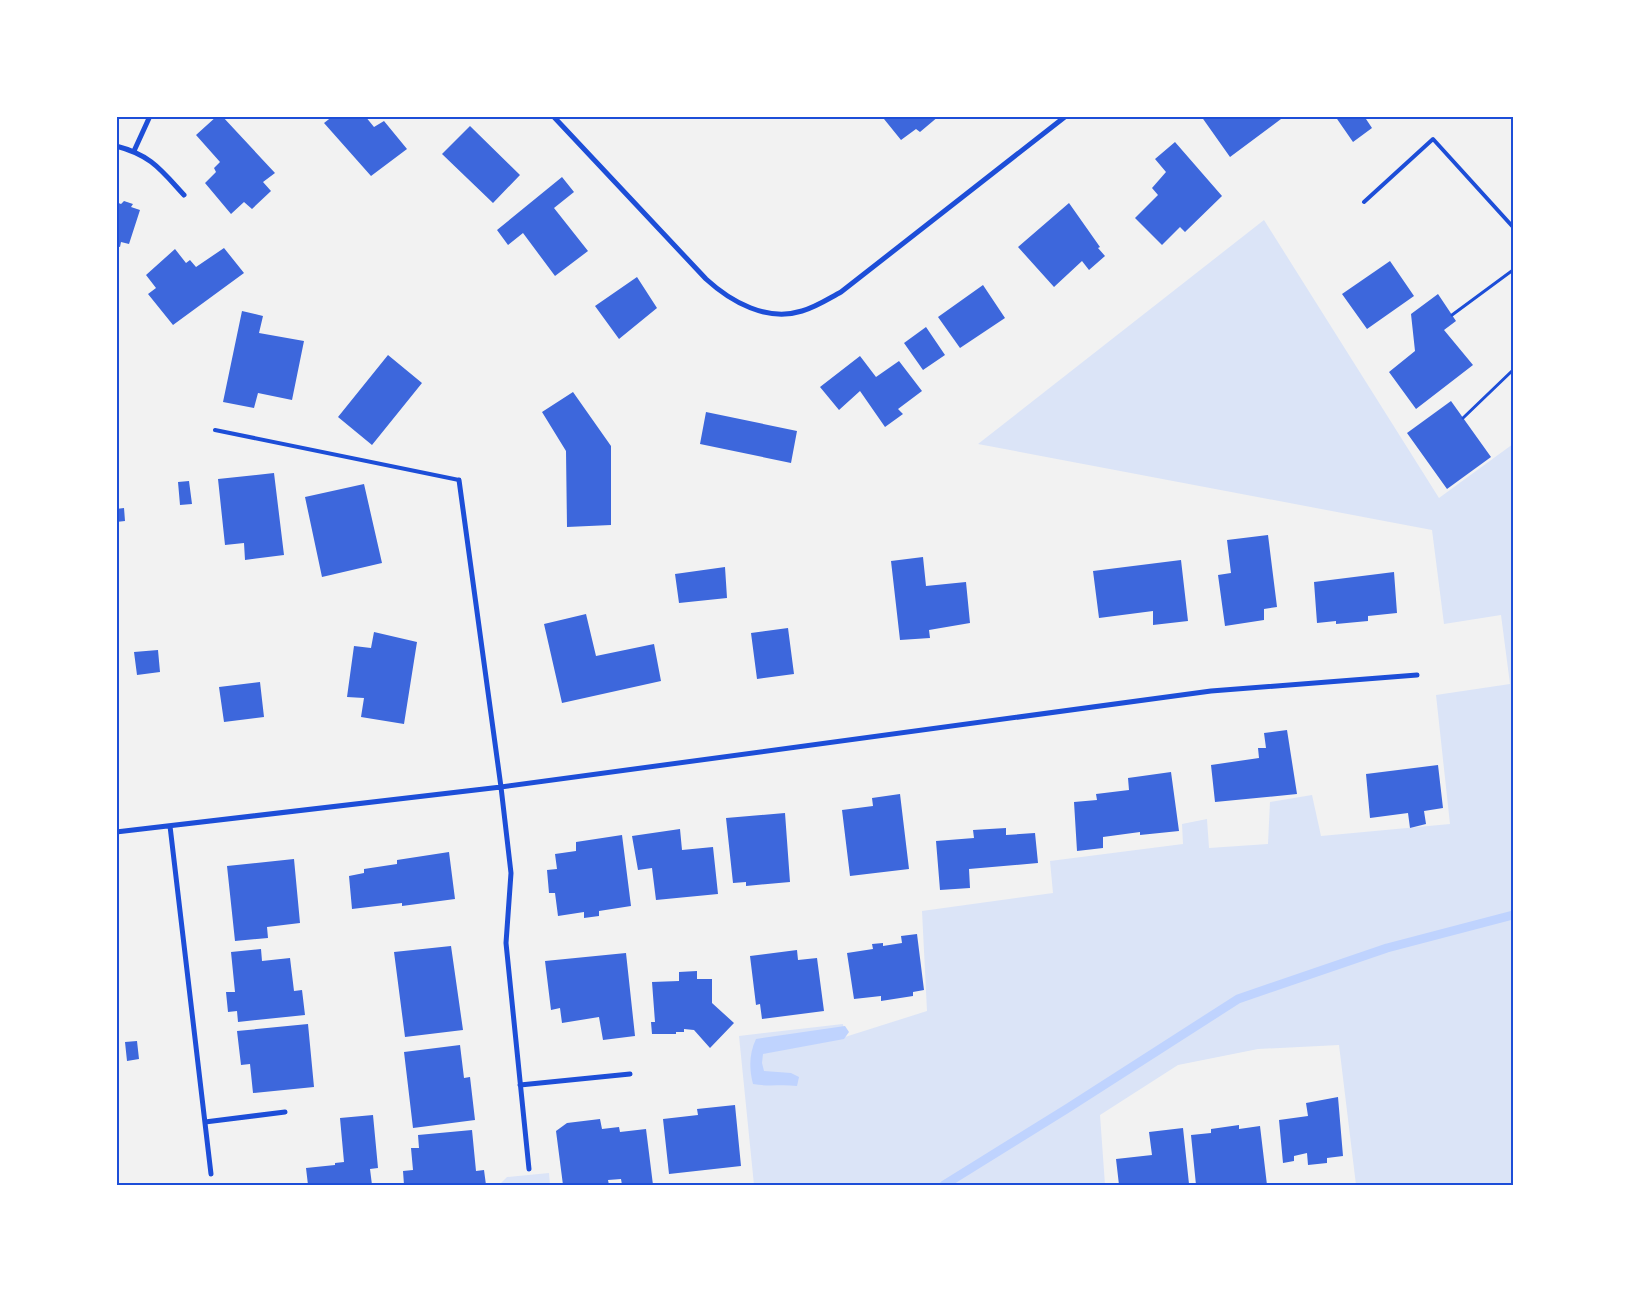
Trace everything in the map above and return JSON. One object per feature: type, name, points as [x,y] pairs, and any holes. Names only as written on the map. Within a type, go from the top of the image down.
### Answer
[{"type":"street","points":[[134,151],[150,116]]},
{"type":"street","points":[[554,116],[720,292],[760,311],[773,314],[788,314],[801,312],[841,292],[1066,116]]},
{"type":"street","points":[[116,146],[134,151],[156,164],[184,195]]},
{"type":"street","points":[[459,480],[511,874],[506,943],[528,1169]]},
{"type":"street","points":[[116,832],[501,787],[1211,692],[1418,676]]},
{"type":"street","points":[[170,826],[211,1174]]},
{"type":"street","points":[[520,1085],[630,1074]]},
{"type":"street","points":[[205,1122],[285,1112]]},
{"type":"lane","points":[[1364,202],[1433,139],[1513,227]]},
{"type":"lane","points":[[215,430],[459,480]]},
{"type":"path","points":[[1452,315],[1513,270]]},
{"type":"path","points":[[1463,418],[1513,370]]},
{"type":"shaded area","points":[[1264,220],[1439,498],[1513,444],[1513,1185],[1356,1185],[1339,1045],[1258,1049],[1178,1065],[1100,1115],[1105,1185],[754,1185],[739,1036],[843,1024],[845,1037],[927,1011],[922,911],[1053,893],[1050,861],[1183,844],[1182,824],[1207,819],[1209,848],[1268,844],[1270,802],[1312,795],[1321,836],[1450,824],[1436,695],[1510,684],[1501,615],[1444,624],[1432,530],[978,444]]},
{"type":"shaded area","points":[[549,1173],[550,1185],[499,1185],[507,1177]]},
{"type":"water","points":[[845,1026],[849,1032],[844,1039],[763,1054],[762,1063],[764,1071],[791,1073],[799,1077],[797,1086],[753,1084],[750,1061],[756,1039]]},
{"type":"building","points":[[217,116],[222,116],[275,173],[263,182],[271,191],[252,209],[244,202],[231,214],[205,183],[216,172],[214,168],[220,162],[196,135]]},
{"type":"building","points":[[333,116],[365,116],[374,127],[384,121],[407,149],[371,176],[324,123]]},
{"type":"building","points":[[887,116],[939,116],[920,132],[916,129],[901,140],[884,119]]},
{"type":"building","points":[[1201,116],[1285,116],[1230,157]]},
{"type":"building","points":[[1335,116],[1364,116],[1372,128],[1353,142]]},
{"type":"building","points":[[470,126],[520,175],[493,203],[442,154]]},
{"type":"building","points":[[1175,142],[1222,196],[1185,232],[1180,227],[1162,245],[1135,218],[1158,195],[1152,188],[1166,172],[1155,159]]},
{"type":"building","points":[[562,177],[574,192],[554,208],[588,251],[555,276],[523,233],[508,245],[497,230]]},
{"type":"building","points":[[124,201],[133,204],[131,207],[140,210],[129,244],[121,242],[120,247],[116,246],[116,202],[121,204]]},
{"type":"building","points":[[1069,203],[1105,256],[1089,270],[1082,261],[1054,287],[1018,247]]},
{"type":"building","points":[[224,248],[244,273],[173,325],[148,294],[156,288],[146,275],[175,249],[186,263],[190,260],[196,267]]},
{"type":"building","points":[[1390,261],[1414,296],[1367,329],[1342,294]]},
{"type":"building","points":[[637,277],[657,308],[619,339],[595,306]]},
{"type":"building","points":[[983,285],[1005,318],[960,348],[938,317]]},
{"type":"building","points":[[1438,294],[1456,321],[1444,330],[1473,365],[1416,409],[1389,372],[1415,351],[1411,314]]},
{"type":"building","points":[[242,311],[263,316],[259,333],[304,341],[292,400],[258,393],[254,408],[223,402]]},
{"type":"building","points":[[926,327],[945,355],[923,370],[904,343]]},
{"type":"building","points":[[388,355],[422,383],[372,445],[338,417]]},
{"type":"building","points":[[860,356],[876,377],[899,361],[922,391],[898,409],[903,414],[885,427],[860,391],[839,410],[820,387]]},
{"type":"building","points":[[573,392],[611,446],[611,525],[567,527],[566,451],[542,412]]},
{"type":"building","points":[[1451,401],[1491,457],[1447,489],[1407,433]]},
{"type":"building","points":[[706,412],[797,431],[791,463],[700,444]]},
{"type":"building","points":[[274,473],[284,555],[245,560],[244,543],[225,545],[218,479]]},
{"type":"building","points":[[189,481],[192,504],[180,505],[178,482]]},
{"type":"building","points":[[364,484],[382,563],[322,577],[305,497]]},
{"type":"building","points":[[124,508],[125,521],[116,522],[116,509]]},
{"type":"building","points":[[1268,535],[1277,607],[1264,609],[1264,620],[1225,626],[1218,575],[1231,573],[1227,540]]},
{"type":"building","points":[[923,557],[926,586],[966,582],[970,623],[929,630],[930,638],[900,640],[891,561]]},
{"type":"building","points":[[1181,560],[1188,621],[1153,625],[1153,611],[1099,618],[1093,571]]},
{"type":"building","points":[[725,567],[727,598],[679,603],[675,574]]},
{"type":"building","points":[[1394,572],[1397,613],[1368,616],[1368,621],[1336,624],[1336,621],[1317,623],[1314,582]]},
{"type":"building","points":[[586,614],[596,656],[654,644],[661,681],[562,703],[544,624]]},
{"type":"building","points":[[788,628],[794,674],[757,679],[751,633]]},
{"type":"building","points":[[374,632],[417,642],[404,724],[361,717],[364,698],[347,697],[354,646],[371,648]]},
{"type":"building","points":[[158,650],[160,672],[137,675],[134,652]]},
{"type":"building","points":[[260,682],[264,717],[224,722],[219,687]]},
{"type":"building","points":[[1287,730],[1297,794],[1215,802],[1211,765],[1259,758],[1258,748],[1266,748],[1264,733]]},
{"type":"building","points":[[1438,765],[1443,808],[1424,811],[1426,824],[1410,828],[1408,813],[1370,818],[1366,774]]},
{"type":"building","points":[[1171,772],[1179,831],[1140,835],[1140,832],[1103,837],[1103,848],[1077,851],[1074,802],[1097,800],[1096,794],[1129,790],[1128,778]]},
{"type":"building","points":[[900,794],[909,869],[850,876],[842,810],[873,806],[872,798]]},
{"type":"building","points":[[785,813],[790,882],[746,886],[746,882],[733,883],[726,818]]},
{"type":"building","points":[[1006,828],[1006,835],[1035,833],[1038,863],[969,869],[970,888],[940,890],[936,841],[974,838],[973,830]]},
{"type":"building","points":[[680,829],[682,850],[713,847],[718,894],[656,900],[652,868],[638,870],[632,836]]},
{"type":"building","points":[[622,835],[631,906],[599,911],[599,916],[584,918],[584,912],[558,916],[555,893],[549,893],[547,870],[557,869],[555,854],[576,851],[576,842]]},
{"type":"building","points":[[449,852],[455,899],[402,906],[402,903],[352,909],[349,876],[364,873],[364,869],[397,864],[397,860]]},
{"type":"building","points":[[294,859],[300,923],[267,927],[268,938],[235,941],[227,866]]},
{"type":"building","points":[[917,934],[924,990],[913,992],[913,996],[881,1001],[881,996],[854,999],[847,953],[873,949],[872,944],[883,943],[883,946],[902,943],[901,936]]},
{"type":"building","points":[[451,946],[463,1030],[405,1037],[394,952]]},
{"type":"building","points":[[261,949],[262,961],[290,958],[294,991],[302,990],[305,1015],[238,1022],[237,1011],[228,1012],[226,992],[235,992],[231,952]]},
{"type":"building","points":[[797,950],[798,960],[817,958],[824,1011],[762,1019],[760,1004],[756,1005],[750,956]]},
{"type":"building","points":[[626,953],[635,1036],[603,1040],[599,1017],[562,1023],[560,1008],[551,1010],[545,961]]},
{"type":"building","points":[[697,971],[697,979],[712,979],[712,1003],[734,1023],[710,1048],[694,1030],[684,1029],[684,1032],[676,1032],[676,1034],[652,1034],[651,1022],[655,1022],[652,982],[679,981],[679,972]]},
{"type":"building","points":[[308,1024],[314,1087],[253,1093],[250,1064],[241,1065],[237,1031]]},
{"type":"building","points":[[137,1041],[139,1059],[127,1061],[125,1042]]},
{"type":"building","points":[[460,1045],[464,1078],[470,1077],[475,1120],[413,1128],[404,1052]]},
{"type":"building","points":[[1338,1097],[1343,1156],[1327,1158],[1327,1163],[1308,1165],[1307,1153],[1294,1156],[1294,1161],[1283,1163],[1279,1120],[1308,1116],[1306,1103]]},
{"type":"building","points":[[735,1105],[741,1166],[669,1174],[663,1119],[698,1115],[697,1109]]},
{"type":"building","points":[[373,1115],[378,1168],[370,1169],[372,1185],[308,1185],[306,1168],[335,1165],[335,1163],[344,1162],[340,1118]]},
{"type":"building","points":[[600,1119],[602,1129],[619,1127],[620,1132],[646,1129],[653,1185],[622,1185],[621,1179],[608,1180],[609,1185],[563,1185],[556,1131],[567,1123]]},
{"type":"building","points":[[1239,1125],[1239,1129],[1260,1126],[1267,1185],[1196,1185],[1191,1135],[1211,1133],[1211,1129]]},
{"type":"building","points":[[1183,1128],[1189,1184],[1119,1185],[1116,1159],[1152,1155],[1149,1132]]},
{"type":"building","points":[[472,1130],[476,1171],[484,1170],[486,1185],[404,1185],[403,1171],[413,1170],[411,1148],[419,1148],[418,1135]]},
{"type":"waterway","points":[[944,1185],[1238,999],[1387,948],[1513,915]]}]
